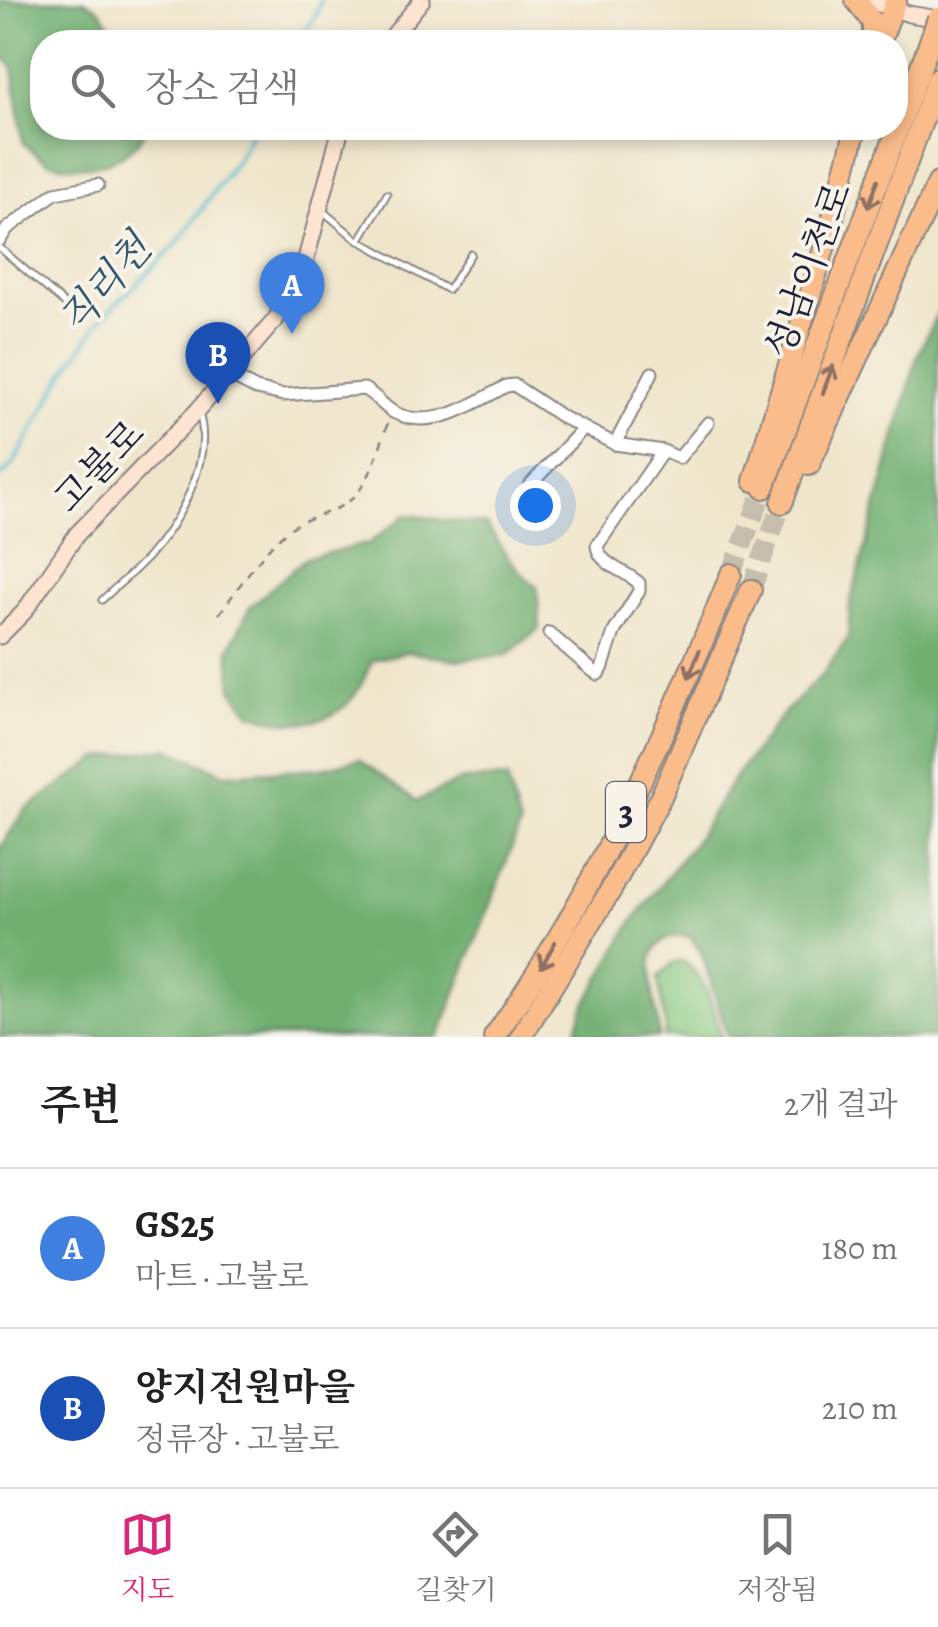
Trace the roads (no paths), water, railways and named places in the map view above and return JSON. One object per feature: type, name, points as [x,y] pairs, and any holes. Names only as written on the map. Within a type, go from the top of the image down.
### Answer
[{"type":"highway","points":[[856,0],[874,30]]},
{"type":"highway","points":[[883,30],[894,5]]},
{"type":"highway","name":"성남이천로","points":[[908,99],[938,19]]},
{"type":"highway","name":"성남이천로","points":[[938,78],[786,505],[938,183]]},
{"type":"highway","name":"성남이천로","points":[[853,140],[759,484],[892,140]]},
{"type":"highway","name":"3","points":[[494,1037],[532,984],[638,790],[731,574]]},
{"type":"highway","name":"3","points":[[521,1037],[612,888],[660,799],[752,590]]},
{"type":"street","points":[[398,30],[422,0]]},
{"type":"street","points":[[868,0],[938,19]]},
{"type":"street","name":"고불로","points":[[0,636],[24,612],[76,534],[198,410],[288,300],[306,260],[337,140]]},
{"type":"street","points":[[0,240],[8,229],[55,193],[98,186]]},
{"type":"street","points":[[616,444],[652,373]]},
{"type":"street","points":[[228,375],[256,389],[283,395],[364,389],[392,411],[418,419],[457,413],[506,386],[514,386],[616,444],[663,451],[679,458],[708,423]]},
{"type":"street","points":[[530,486],[584,428]]},
{"type":"street","points":[[549,633],[593,671],[598,674],[602,670],[614,632],[639,590],[634,578],[601,558],[597,546],[663,451]]},
{"type":"lane","points":[[359,240],[387,194]]},
{"type":"lane","points":[[318,206],[359,240],[448,290],[471,254]]},
{"type":"lane","points":[[0,248],[67,306]]},
{"type":"lane","points":[[102,600],[149,556],[190,492],[202,446],[203,425],[198,410]]},
{"type":"waterway","name":"직리천","points":[[306,30],[317,14],[320,0]]},
{"type":"waterway","name":"직리천","points":[[0,477],[12,466],[66,371],[102,318],[176,245],[248,140]]},
{"type":"tunnel","points":[[731,574],[764,488]]},
{"type":"tunnel","points":[[751,590],[782,503]]},
{"type":"place","name":"GS25","points":[[292,334]]},
{"type":"place","name":"양지전원마을","points":[[218,404]]}]
